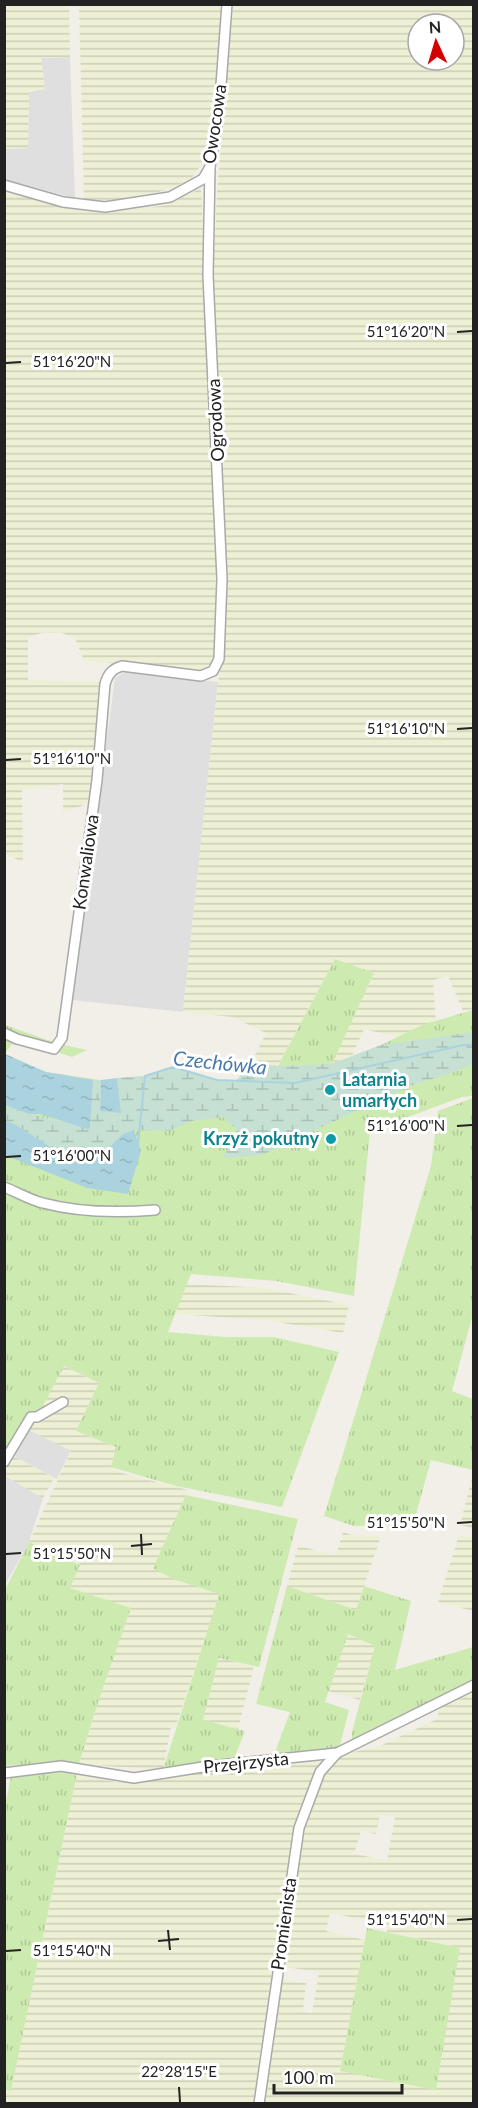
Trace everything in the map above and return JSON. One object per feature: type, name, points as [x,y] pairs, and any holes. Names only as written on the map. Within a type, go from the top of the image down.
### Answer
[{"type":"street","name":"Owocowa","points":[[4,185],[63,202],[105,207],[170,197],[203,179],[210,167],[219,112],[228,4]]},
{"type":"street","name":"Ogrodowa","points":[[110,672],[123,666],[201,676],[213,671],[219,659],[222,579],[208,275],[210,167]]},
{"type":"street","name":"Konwaliowa","points":[[4,1033],[54,1049],[62,1038],[97,780],[105,684],[110,672]]},
{"type":"street","points":[[4,1186],[41,1203],[75,1210],[123,1212],[155,1210]]},
{"type":"street","points":[[4,1462],[31,1417],[37,1417],[63,1402]]},
{"type":"street","name":"Przejrzysta","points":[[4,1773],[61,1766],[134,1778],[209,1766],[337,1754],[474,1685]]},
{"type":"street","name":"Promienista","points":[[259,2103],[299,1828],[320,1772],[337,1754]]},
{"type":"shaded area","points":[[70,57],[75,198],[5,180],[4,149],[28,148],[29,92],[45,88],[41,58]]},
{"type":"shaded area","points":[[125,672],[218,682],[183,1012],[72,1000],[115,678]]},
{"type":"shaded area","points":[[29,1430],[71,1450],[57,1479],[12,1455]]},
{"type":"shaded area","points":[[5,1476],[43,1498],[29,1542],[5,1585]]},
{"type":"green space","points":[[4,5],[69,5],[70,57],[41,58],[45,89],[29,92],[28,148],[5,149]]},
{"type":"green space","points":[[79,5],[221,5],[212,134],[207,157],[191,179],[169,189],[140,197],[84,201]]},
{"type":"green space","points":[[233,5],[469,5],[474,8],[473,1009],[463,1011],[448,976],[433,980],[436,1021],[397,1037],[364,1029],[352,1056],[331,1064],[374,973],[335,959],[278,1066],[251,1063],[266,1033],[232,1017],[183,1012],[218,682],[223,656],[220,586],[224,517],[221,408],[213,282],[217,191]]},
{"type":"green space","points":[[201,188],[216,534],[215,666],[205,671],[84,661],[75,638],[62,633],[42,633],[28,637],[28,680],[102,682],[92,779],[87,804],[63,813],[63,784],[22,790],[23,862],[5,854],[5,193],[79,204],[102,213],[167,205]]},
{"type":"green space","points":[[335,959],[374,973],[332,1064],[381,1045],[422,1025],[473,1010],[473,1096],[462,1097],[370,1131],[354,1296],[276,1281],[191,1274],[168,1332],[226,1337],[274,1337],[339,1352],[282,1507],[176,1486],[111,1467],[116,1447],[76,1431],[99,1383],[64,1366],[37,1417],[5,1467],[5,1054],[46,1072],[101,1080],[100,1111],[120,1113],[117,1078],[145,1076],[173,1067],[217,1080],[236,1081],[251,1063],[278,1066]]},
{"type":"green space","points":[[5,1025],[59,1044],[87,1050],[72,1057],[41,1047],[12,1044],[5,1053]]},
{"type":"green space","points":[[473,1032],[473,1063],[458,1071],[407,1087],[262,1155],[222,1158],[238,1131],[223,1117],[191,1121],[170,1131],[134,1130],[123,1134],[100,1156],[82,1162],[70,1159],[14,1124],[5,1121],[4,1105],[29,1114],[90,1128],[93,1080],[101,1080],[100,1111],[121,1112],[117,1078],[145,1076],[173,1067],[217,1080],[236,1081],[251,1063],[278,1066],[331,1064],[381,1045]]},
{"type":"green space","points":[[473,1098],[473,1314],[452,1391],[473,1399],[473,1470],[431,1460],[413,1525],[354,1526],[324,1516],[431,1166],[438,1111]]},
{"type":"green space","points":[[187,1284],[265,1288],[349,1305],[343,1333],[265,1320],[175,1314]]},
{"type":"green space","points":[[64,1366],[99,1383],[76,1431],[116,1447],[111,1467],[118,1469],[118,1472],[188,1490],[173,1579],[220,1593],[175,1728],[171,1727],[163,1770],[79,1764],[98,1702],[70,1588],[80,1564],[29,1542],[71,1451],[29,1430]]},
{"type":"green space","points":[[12,1455],[54,1478],[43,1498],[5,1476],[4,1467]]},
{"type":"green space","points":[[473,1474],[473,1528],[460,1525]]},
{"type":"green space","points":[[186,1495],[298,1519],[259,1667],[219,1658],[203,1720],[245,1731],[234,1759],[163,1770],[219,1594],[173,1579],[153,1568]]},
{"type":"green space","points":[[343,1532],[352,1535],[381,1536],[356,1610],[287,1586],[298,1546],[336,1555]]},
{"type":"green space","points":[[459,1535],[473,1538],[473,1611],[438,1602]]},
{"type":"green space","points":[[29,1542],[80,1565],[70,1588],[131,1608],[79,1764],[61,1762],[5,1766],[4,1592]]},
{"type":"green space","points":[[287,1586],[356,1610],[364,1586],[411,1601],[395,1670],[473,1647],[473,1681],[352,1740],[352,1732],[375,1646],[348,1634],[325,1702],[349,1710],[340,1745],[334,1751],[274,1755],[290,1712],[256,1704]]},
{"type":"green space","points":[[348,1634],[375,1646],[360,1700],[328,1691]]},
{"type":"green space","points":[[219,1658],[254,1666],[238,1729],[203,1720]]},
{"type":"green space","points":[[473,1690],[473,2103],[263,2103],[280,1979],[306,1983],[303,2011],[312,2013],[319,1972],[273,1965],[253,2103],[5,2103],[4,2090],[11,2091],[77,1773],[115,1782],[132,1782],[318,1760],[380,1746],[437,1719],[440,1706]],"holes":[[[380,1815],[395,1817],[387,1860],[354,1854],[361,1831],[376,1834]],[[330,1913],[387,1924],[387,1932],[460,1948],[340,2071],[365,1940],[326,1931]]]},
{"type":"green space","points":[[63,1770],[77,1773],[11,2091],[5,2090],[5,1805],[11,1776]]},
{"type":"green space","points":[[367,1928],[460,1948],[436,2090],[340,2071]]},
{"type":"water","points":[[5,1054],[46,1072],[93,1080],[90,1128],[40,1114],[29,1114],[5,1105]]},
{"type":"water","points":[[117,1078],[121,1113],[100,1111],[101,1080]]},
{"type":"water","points":[[5,1121],[14,1124],[70,1159],[82,1162],[100,1156],[123,1134],[134,1130],[141,1151],[128,1194],[87,1188],[5,1155]]},
{"type":"waterway","name":"Czechówka","points":[[138,1144],[145,1076],[173,1067],[217,1080],[295,1083],[463,1045],[474,1045]]},
{"type":"place","name":"Latarnia umarłych","points":[[330,1090]]},
{"type":"place","name":"Krzyż pokutny","points":[[331,1139]]}]
